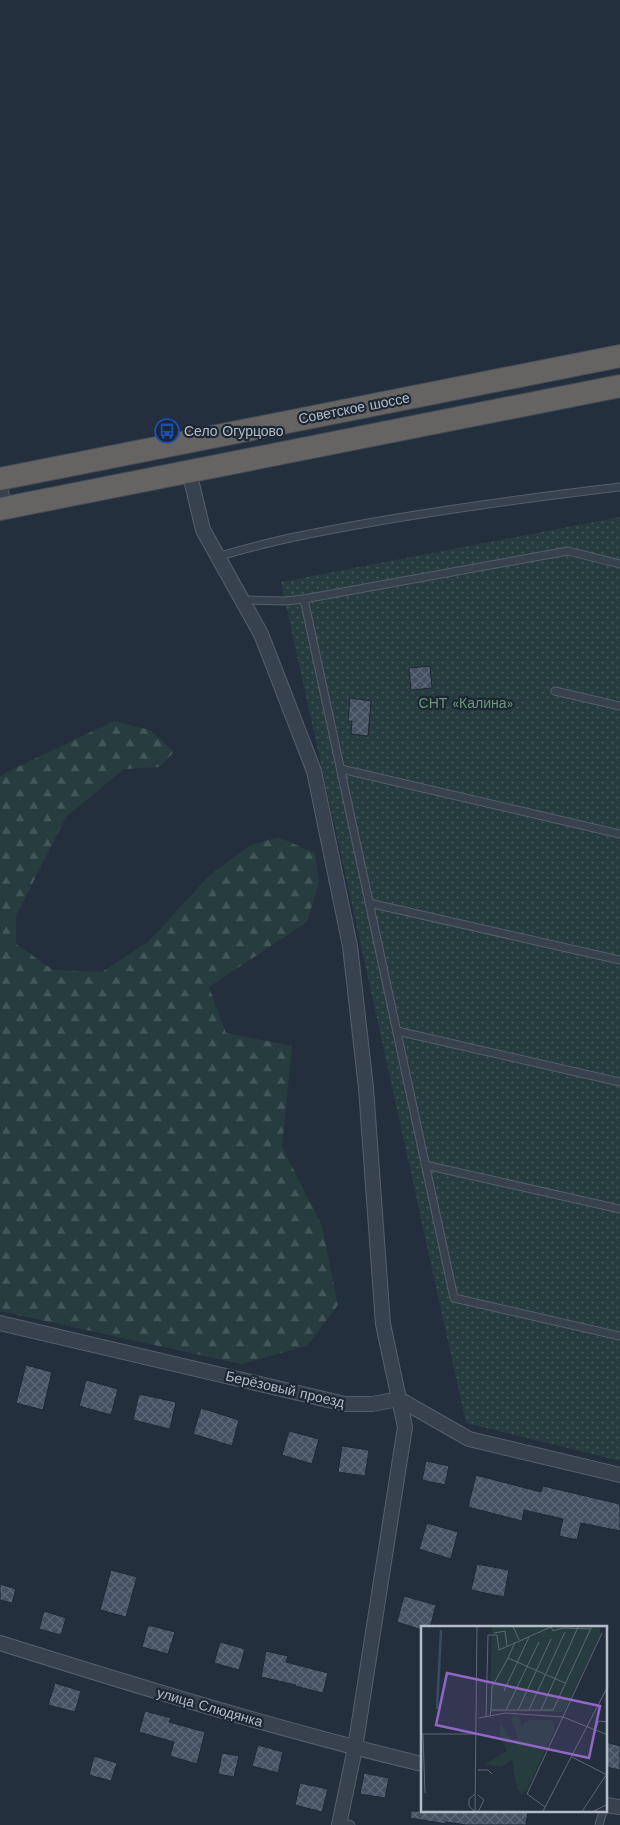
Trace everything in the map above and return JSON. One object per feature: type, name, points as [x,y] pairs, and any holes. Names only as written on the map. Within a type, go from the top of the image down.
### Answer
[{"type":"highway","name":"Советское шоссе","points":[[0,479],[620,356]]},
{"type":"highway","points":[[1,503],[189,472],[620,386]]},
{"type":"street","points":[[189,472],[203,530],[261,634],[314,771],[350,946],[366,1088],[383,1324],[405,1427],[343,1824]]},
{"type":"street","name":"Берёзовый проезд","points":[[0,1323],[345,1404],[372,1404],[399,1399]]},
{"type":"street","points":[[399,1399],[469,1439],[620,1475]]},
{"type":"street","name":"улица Слюдянка","points":[[0,1643],[167,1696],[355,1748],[421,1764]]},
{"type":"lane","points":[[217,557],[289,538],[373,522],[525,498],[620,487]]},
{"type":"lane","points":[[242,600],[285,601],[304,599],[568,550],[620,564]]},
{"type":"lane","points":[[304,599],[454,1298],[620,1336]]},
{"type":"lane","points":[[556,691],[620,706]]},
{"type":"lane","points":[[340,769],[620,834]]},
{"type":"lane","points":[[369,903],[620,960]]},
{"type":"lane","points":[[397,1031],[620,1082]]},
{"type":"lane","points":[[425,1165],[620,1210]]},
{"type":"lane","points":[[599,1825],[603,1812]]},
{"type":"green space","name":"СНТ «Калина»","points":[[620,517],[620,1461],[466,1423],[281,582]]},
{"type":"green space","points":[[114,721],[150,730],[174,752],[159,767],[124,769],[66,817],[16,916],[16,944],[53,970],[102,972],[148,942],[209,876],[249,846],[278,837],[315,853],[319,882],[307,922],[209,987],[226,1033],[292,1046],[282,1146],[322,1226],[338,1305],[307,1346],[241,1364],[0,1311],[0,776]]},
{"type":"building","points":[[430,666],[432,688],[411,690],[409,668]]},
{"type":"building","points":[[350,698],[371,701],[368,736],[351,734],[352,721],[348,721]]},
{"type":"building","points":[[26,1365],[52,1372],[43,1410],[16,1403]]},
{"type":"building","points":[[86,1380],[118,1389],[111,1415],[79,1406]]},
{"type":"building","points":[[139,1394],[176,1402],[170,1429],[133,1420]]},
{"type":"building","points":[[201,1408],[239,1420],[232,1446],[193,1434]]},
{"type":"building","points":[[289,1431],[319,1439],[312,1464],[282,1455]]},
{"type":"building","points":[[342,1446],[369,1450],[365,1476],[338,1472]]},
{"type":"building","points":[[426,1461],[449,1466],[445,1485],[422,1480]]},
{"type":"building","points":[[476,1475],[541,1492],[543,1486],[620,1504],[620,1531],[581,1523],[577,1540],[559,1536],[563,1519],[524,1510],[522,1521],[468,1507]]},
{"type":"building","points":[[427,1523],[458,1532],[451,1559],[419,1549]]},
{"type":"building","points":[[477,1564],[509,1570],[504,1597],[471,1590]]},
{"type":"building","points":[[111,1570],[137,1577],[126,1617],[100,1610]]},
{"type":"building","points":[[0,1584],[16,1589],[12,1603],[0,1600]]},
{"type":"building","points":[[404,1596],[436,1605],[431,1626],[421,1626],[421,1630],[397,1622]]},
{"type":"building","points":[[44,1611],[66,1618],[61,1635],[39,1629]]},
{"type":"building","points":[[148,1625],[175,1632],[168,1654],[142,1647]]},
{"type":"building","points":[[220,1642],[245,1649],[239,1670],[214,1663]]},
{"type":"building","points":[[266,1651],[288,1656],[286,1662],[328,1673],[323,1693],[261,1677]]},
{"type":"building","points":[[55,1683],[81,1691],[75,1712],[48,1705]]},
{"type":"building","points":[[145,1711],[171,1718],[169,1722],[205,1732],[197,1764],[170,1756],[174,1742],[139,1732]]},
{"type":"building","points":[[608,1743],[620,1746],[620,1770],[608,1767]]},
{"type":"building","points":[[258,1745],[283,1752],[278,1773],[252,1766]]},
{"type":"building","points":[[222,1753],[239,1756],[234,1777],[218,1774]]},
{"type":"building","points":[[94,1756],[117,1763],[111,1781],[89,1775]]},
{"type":"building","points":[[364,1773],[389,1778],[385,1798],[360,1794]]},
{"type":"building","points":[[300,1783],[328,1789],[322,1812],[295,1805]]},
{"type":"building","points":[[411,1811],[528,1812],[526,1825],[466,1825],[446,1822],[446,1824],[410,1818]]},
{"type":"place","name":"Село Огурцово","points":[[167,431]]}]
